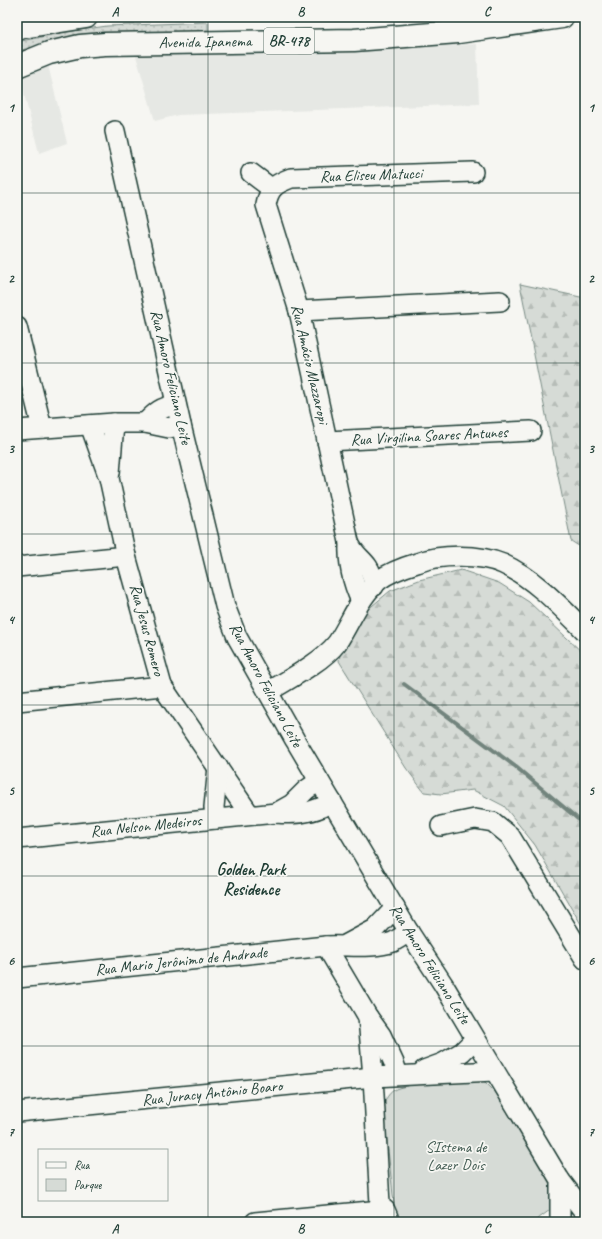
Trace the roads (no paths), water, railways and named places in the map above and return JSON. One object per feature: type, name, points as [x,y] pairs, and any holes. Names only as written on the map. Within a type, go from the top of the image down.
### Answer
[{"type":"main road","points":[[17,29],[70,18],[86,17]]},
{"type":"main road","name":"Avenida Ipanema","points":[[17,66],[49,53],[80,46],[105,44],[354,40],[458,32],[562,17]]},
{"type":"street","name":"Rua Amoro Feliciano Leite","points":[[115,131],[176,405],[225,606],[237,636],[319,781],[409,932],[443,984],[560,1180],[585,1214]]},
{"type":"street","name":"Rua Eliseu Matucci","points":[[271,188],[291,178],[473,172]]},
{"type":"street","points":[[251,173],[271,188]]},
{"type":"street","name":"Rua Amácio Mazzaropi","points":[[271,188],[267,196],[266,205],[299,311],[348,542],[348,561],[355,589],[361,601]]},
{"type":"street","points":[[299,311],[500,301]]},
{"type":"street","points":[[17,327],[42,428]]},
{"type":"street","points":[[145,424],[156,412],[165,407],[176,405]]},
{"type":"street","points":[[17,430],[114,423],[145,424],[169,428],[181,425]]},
{"type":"street","name":"Rua Jesus Romero","points":[[109,478],[114,423]]},
{"type":"street","name":"Rua Jesus Romero","points":[[90,425],[109,478],[126,556],[162,686],[250,815]]},
{"type":"street","name":"Rua Virgilina Soares Antunes","points":[[327,441],[531,431]]},
{"type":"street","name":"Rua Amácio Mazzaropi","points":[[348,542],[351,548],[368,566],[372,579]]},
{"type":"street","points":[[17,567],[126,556]]},
{"type":"street","points":[[268,692],[330,651],[337,642],[361,601],[372,579],[379,580],[398,570],[428,559],[453,556],[477,557],[502,564],[523,576],[556,602],[585,631]]},
{"type":"street","points":[[17,702],[162,686]]},
{"type":"street","points":[[215,819],[214,807],[218,767]]},
{"type":"street","name":"Rua Nelson Medeiros","points":[[276,813],[292,804],[319,781]]},
{"type":"street","name":"Rua Nelson Medeiros","points":[[17,839],[250,815],[276,813],[293,814],[309,812],[322,808],[332,802]]},
{"type":"street","points":[[441,826],[475,819],[494,822],[510,836],[585,959]]},
{"type":"street","name":"Rua Mario Jerônimo de Andrade","points":[[346,945],[375,930],[395,908]]},
{"type":"street","name":"Rua Mario Jerônimo de Andrade","points":[[17,978],[326,946],[374,946],[393,941],[409,932]]},
{"type":"street","points":[[326,946],[368,1017],[381,1035],[403,1076]]},
{"type":"street","points":[[255,1222],[383,1218],[368,1017]]},
{"type":"street","name":"Rua Juracy Antônio Boaro","points":[[403,1076],[443,1063],[462,1052],[475,1039]]},
{"type":"street","name":"Rua Juracy Antônio Boaro","points":[[17,1112],[373,1077],[494,1071]]},
{"type":"street","points":[[560,1180],[560,1222]]},
{"type":"street","points":[[564,1222],[585,1214]]},
{"type":"waterway","points":[[404,684],[516,767],[585,825]]},
{"type":"district","name":"Golden Park Residence","points":[[251,879]]},
{"type":"park label","name":"SIstema de Lazer Dois","points":[[456,1156]]}]
